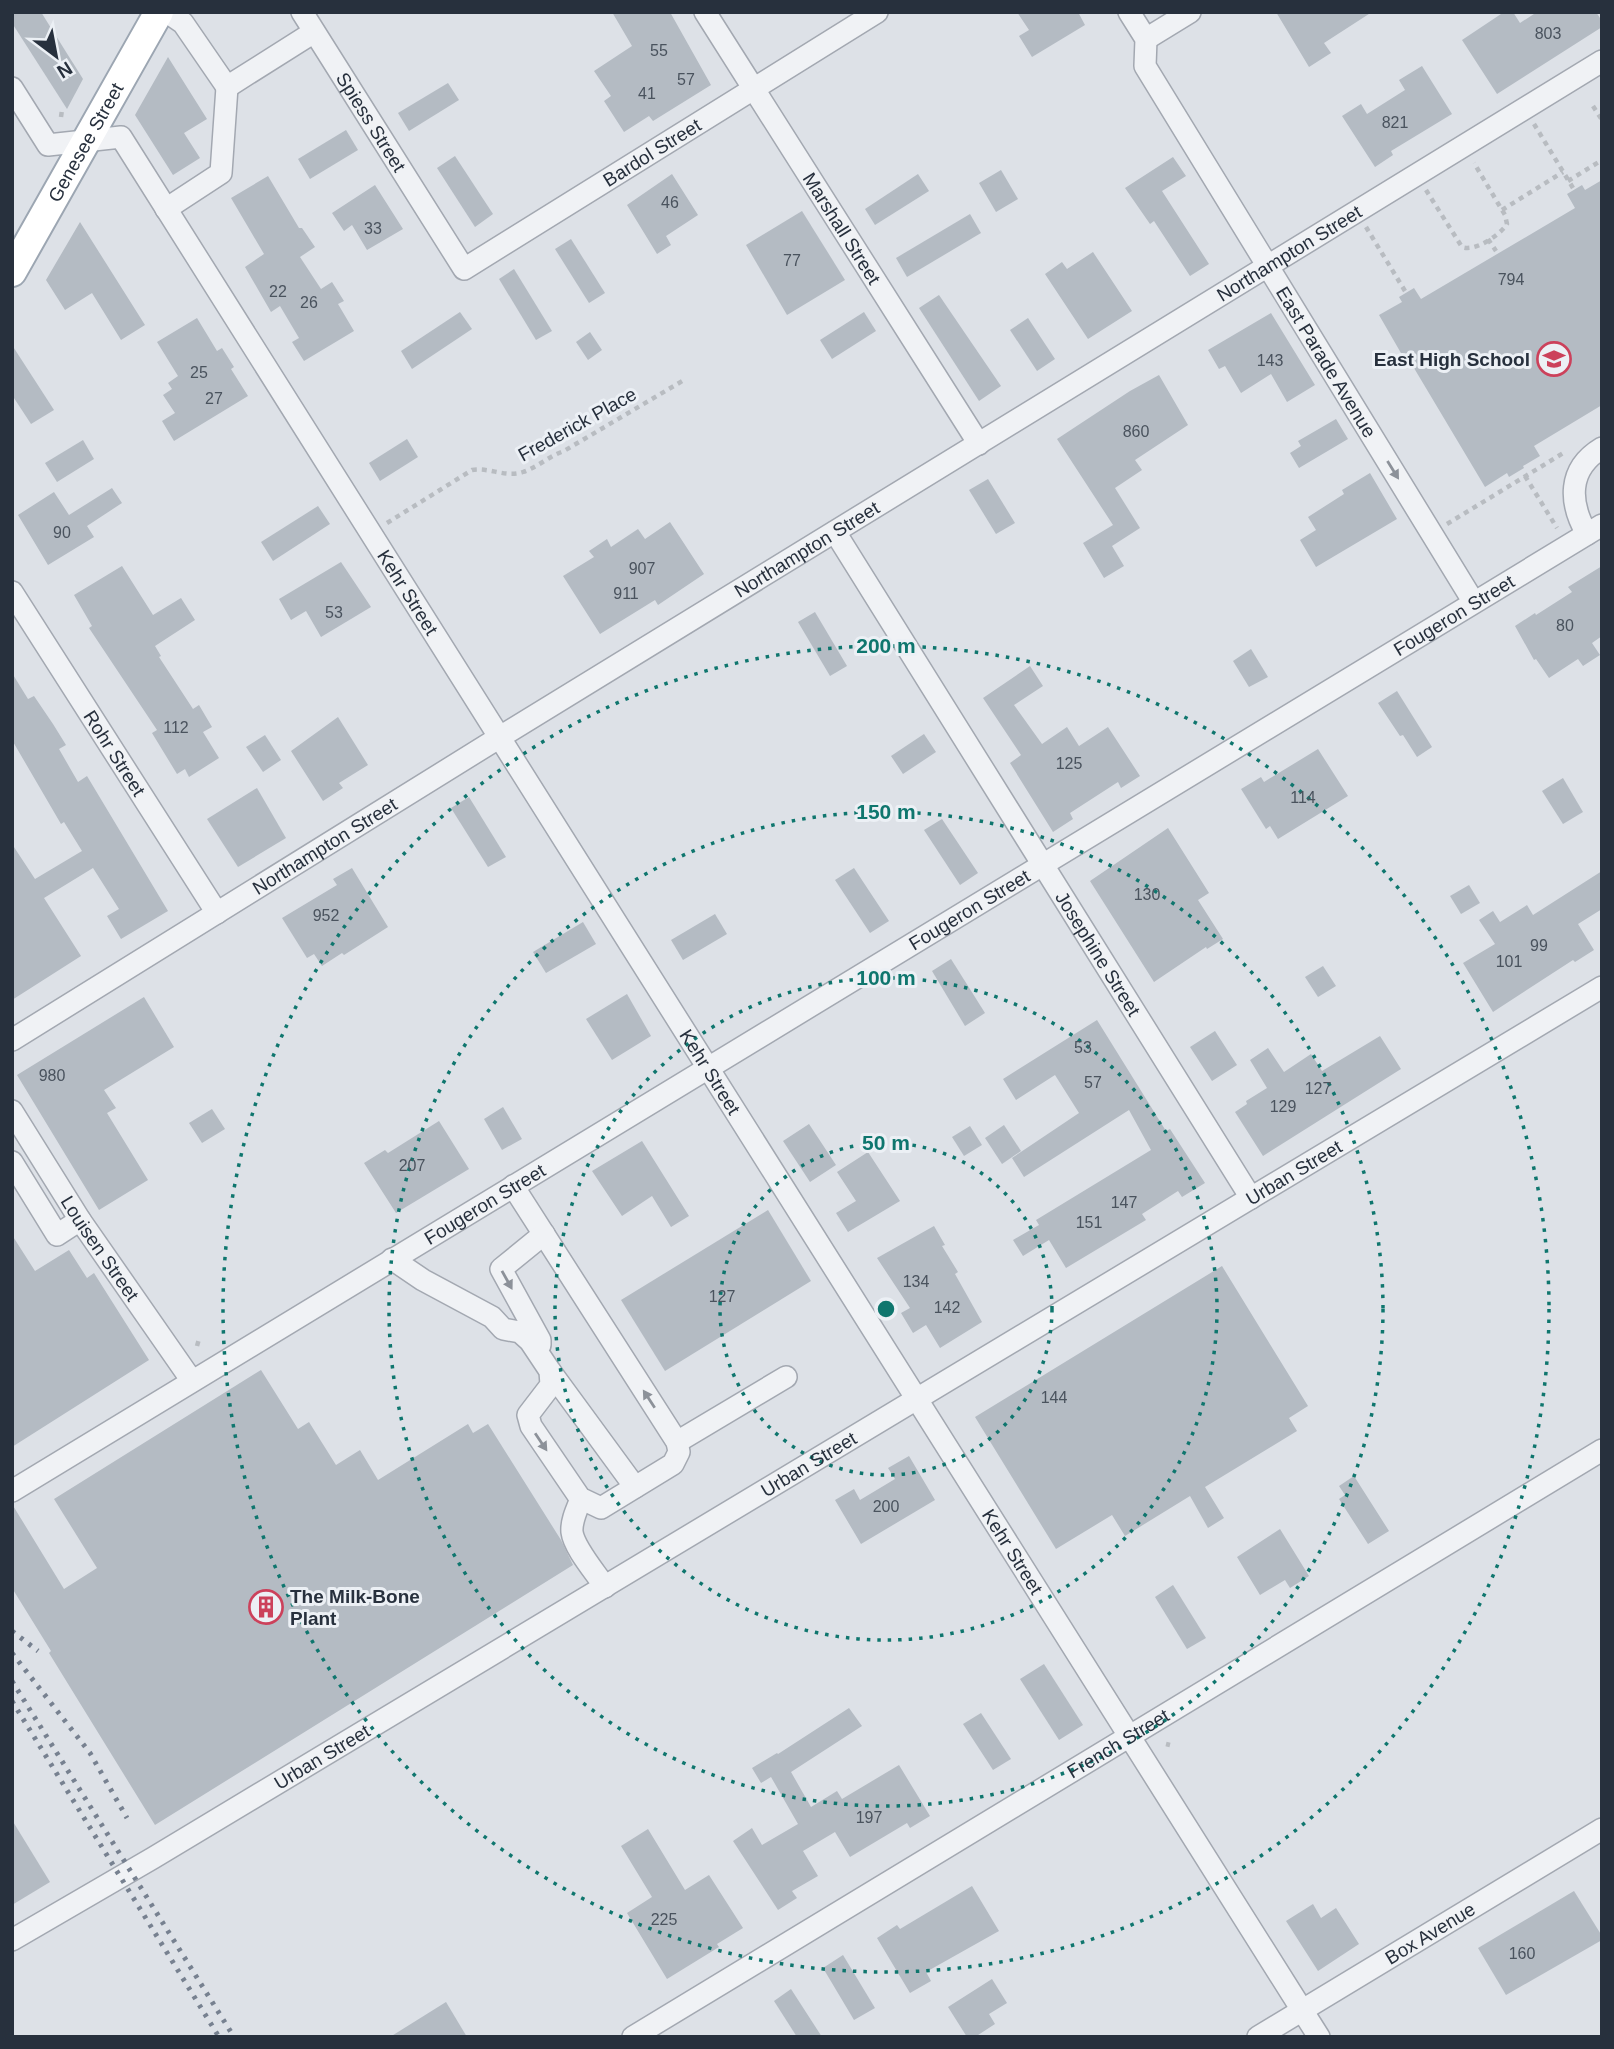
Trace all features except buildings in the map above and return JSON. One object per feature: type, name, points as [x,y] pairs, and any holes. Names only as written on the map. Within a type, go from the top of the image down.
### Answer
[{"type":"main road","name":"Genesee Street","points":[[12,272],[159,12]]},
{"type":"street","points":[[166,209],[221,173],[227,87],[183,23],[167,12]]},
{"type":"street","name":"Spiess Street","points":[[302,12],[440,231]]},
{"type":"street","name":"Marshall Street","points":[[705,12],[979,444]]},
{"type":"street","name":"Bardol Street","points":[[440,231],[464,269],[877,12]]},
{"type":"street","name":"East Parade Avenue","points":[[1129,12],[1146,39],[1144,66],[1473,601]]},
{"type":"street","points":[[1146,39],[1190,12]]},
{"type":"street","points":[[227,87],[314,32]]},
{"type":"street","name":"Northampton Street","points":[[12,1040],[500,737],[1602,61]]},
{"type":"street","points":[[12,88],[48,145],[86,141]]},
{"type":"street","name":"Kehr Street","points":[[86,141],[121,137],[1319,2037]]},
{"type":"street","points":[[1594,529],[1576,516],[1573,496],[1576,479],[1583,465],[1602,448]]},
{"type":"street","name":"Fougeron Street","points":[[12,1491],[1594,529]]},
{"type":"street","name":"Josephine Street","points":[[835,532],[1251,1198]]},
{"type":"street","name":"Rohr Street","points":[[12,592],[217,913]]},
{"type":"street","name":"Urban Street","points":[[12,1940],[153,1858],[1602,987]]},
{"type":"street","name":"Louisen Street","points":[[12,1111],[80,1220],[192,1381]]},
{"type":"street","points":[[12,1162],[57,1235],[80,1220]]},
{"type":"street","points":[[513,1186],[544,1234],[677,1442],[679,1452],[674,1464],[601,1508],[581,1499],[531,1426],[528,1415],[551,1385],[540,1340],[501,1269],[544,1234]]},
{"type":"street","points":[[392,1259],[423,1280],[492,1317],[503,1329],[520,1332],[530,1341],[635,1487]]},
{"type":"street","points":[[677,1442],[786,1377]]},
{"type":"street","name":"French Street","points":[[633,2037],[1602,1450]]},
{"type":"street","points":[[581,1499],[574,1516],[572,1532],[576,1544],[605,1587]]},
{"type":"street","name":"Box Avenue","points":[[1258,2037],[1602,1829]]},
{"type":"path","points":[[1593,106],[1601,118]]},
{"type":"path","points":[[1532,122],[1573,188]]},
{"type":"path","points":[[1425,187],[1462,247],[1471,249],[1488,239],[1507,224],[1502,210],[1471,159]]},
{"type":"path","points":[[1568,181],[1601,161]]},
{"type":"path","points":[[1502,210],[1563,172]]},
{"type":"path","points":[[1364,225],[1405,291]]},
{"type":"path","points":[[1488,239],[1496,251]]},
{"type":"path","name":"Frederick Place","points":[[371,533],[472,470],[508,474],[522,472],[564,451],[684,380]]},
{"type":"path","points":[[1440,529],[1569,449]]},
{"type":"path","points":[[1525,477],[1556,528]]},
{"type":"path","points":[[1484,502],[1488,510]]},
{"type":"railway","points":[[12,1631],[38,1651]]},
{"type":"railway","points":[[12,1653],[90,1753],[127,1818]]},
{"type":"railway","points":[[12,1681],[234,2037]]},
{"type":"railway","points":[[12,1701],[219,2037]]},
{"type":"place","name":"East High School","points":[[1554,359]]},
{"type":"place","name":"The Milk-Bone Plant","points":[[266,1607]]}]
